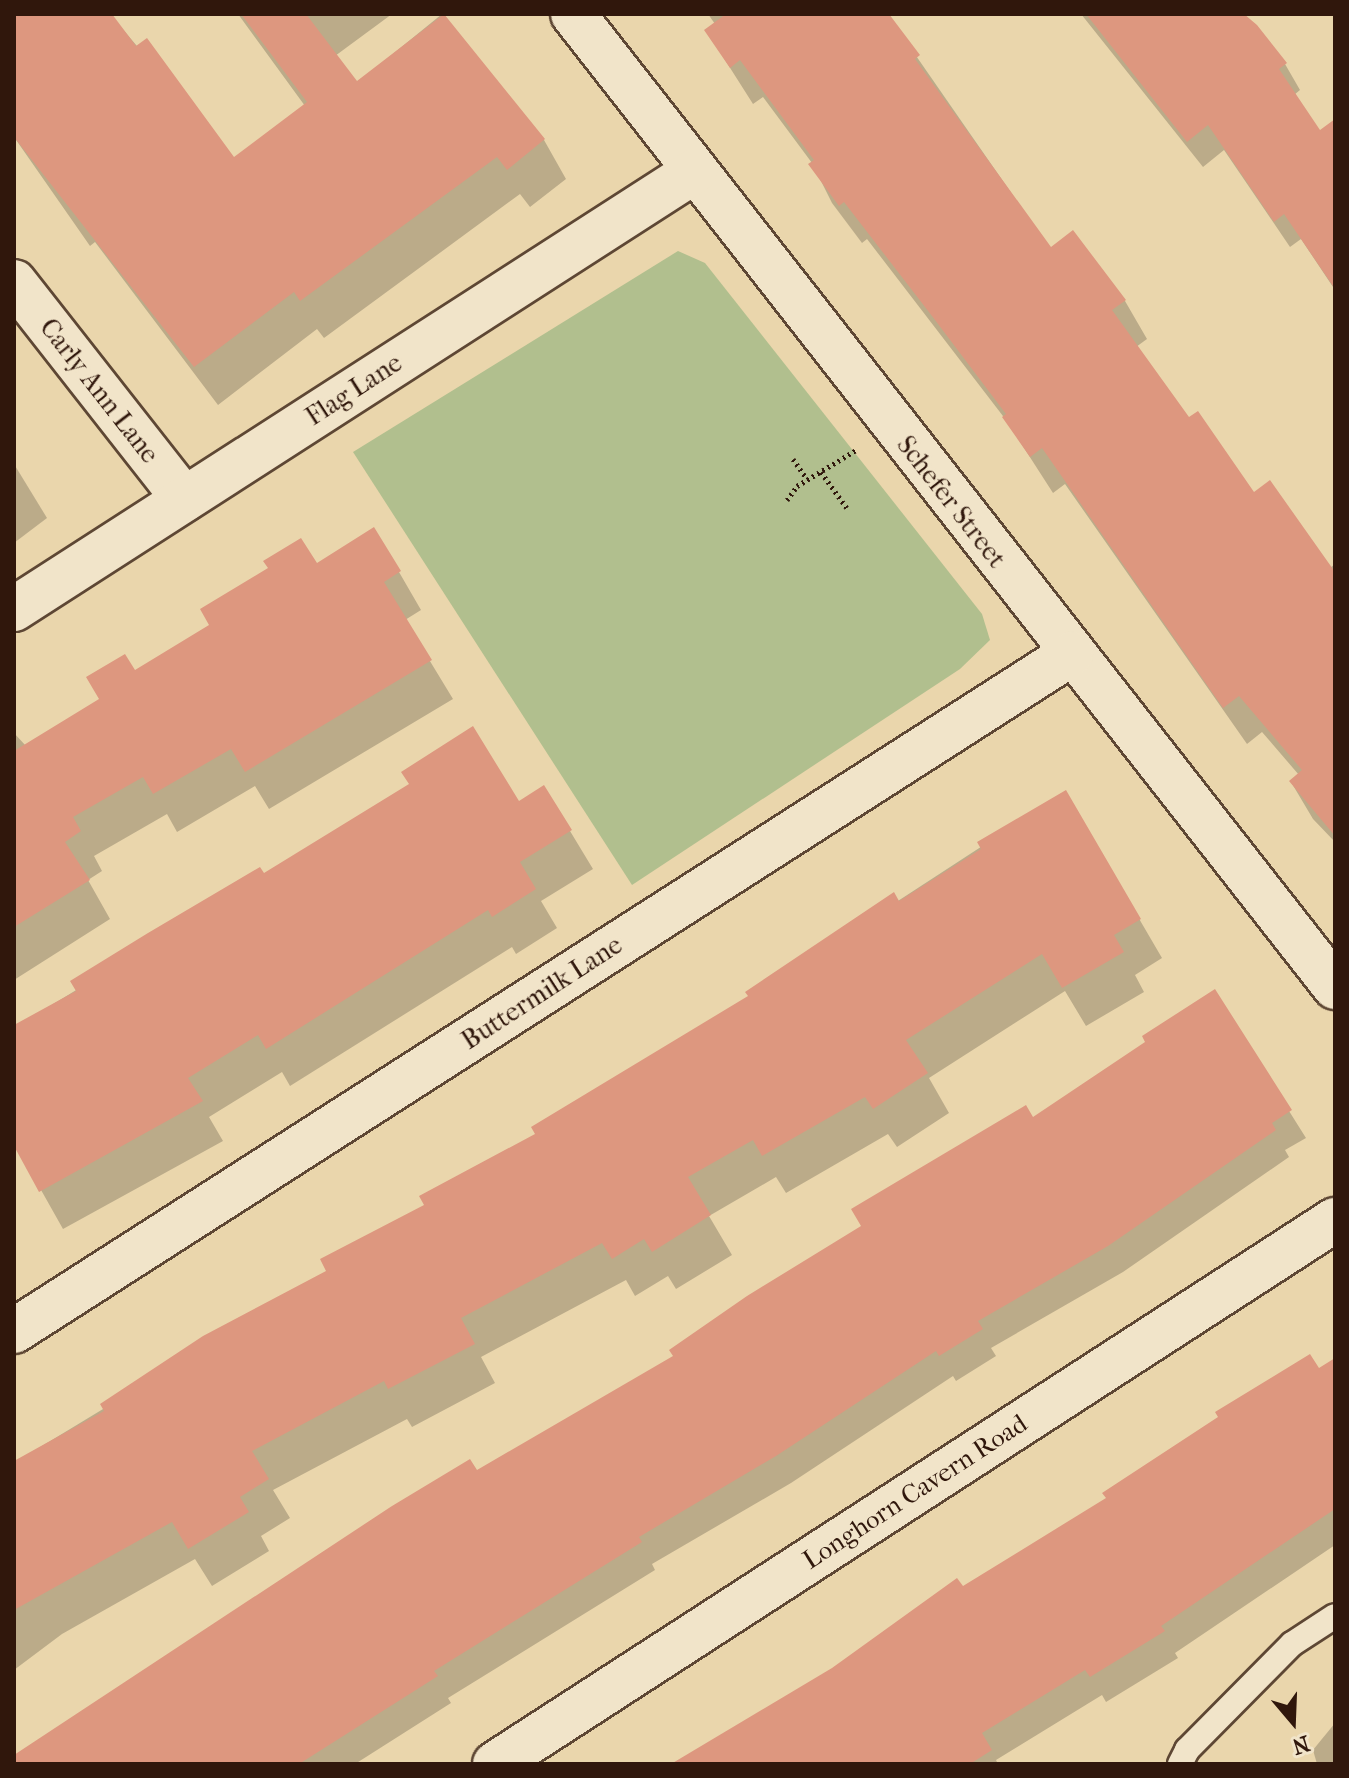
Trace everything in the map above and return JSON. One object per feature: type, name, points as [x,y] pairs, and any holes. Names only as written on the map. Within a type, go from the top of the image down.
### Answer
[{"type":"street","name":"Schefer Street","points":[[573,14],[1071,654],[1335,987]]},
{"type":"street","name":"Flag Lane","points":[[14,609],[695,171]]},
{"type":"street","name":"Carly Ann Lane","points":[[14,282],[184,499]]},
{"type":"street","name":"Buttermilk Lane","points":[[21,1313],[1071,654]]},
{"type":"street","name":"Longhorn Cavern Road","points":[[495,1764],[1335,1220]]},
{"type":"lane","points":[[1180,1764],[1187,1750],[1292,1644],[1335,1616]]},
{"type":"path","points":[[787,500],[807,479],[860,447]]},
{"type":"path","points":[[793,459],[807,479]]},
{"type":"path","points":[[821,472],[847,508]]},
{"type":"green space","points":[[678,251],[705,263],[982,614],[990,640],[960,669],[632,885],[353,452]]},
{"type":"building","points":[[14,14],[112,14],[136,46],[147,38],[234,157],[307,102],[241,14],[306,14],[357,81],[444,14],[545,139],[507,170],[497,157],[300,301],[294,292],[194,367],[14,137]]},
{"type":"building","points":[[726,14],[889,14],[920,55],[915,59],[1051,247],[1073,230],[1126,300],[1112,310],[1189,417],[1198,411],[1254,492],[1270,480],[1335,572],[1335,836],[1289,781],[1302,770],[1239,696],[1223,708],[1042,448],[1030,457],[1002,417],[1006,414],[932,316],[844,202],[839,206],[808,164],[814,160],[740,60],[730,68],[704,30]]},
{"type":"building","points":[[1086,14],[1244,14],[1257,25],[1287,63],[1279,69],[1320,130],[1335,119],[1335,289],[1284,214],[1274,222],[1208,125],[1187,142]]},
{"type":"building","points":[[374,527],[401,571],[384,582],[432,660],[245,772],[231,749],[153,794],[143,777],[73,817],[81,831],[65,842],[90,880],[14,927],[14,751],[99,699],[86,677],[125,654],[135,670],[209,625],[200,609],[268,568],[263,561],[301,538],[317,563]]},
{"type":"building","points":[[473,726],[519,801],[544,785],[572,830],[520,862],[536,889],[492,917],[488,910],[266,1049],[258,1035],[188,1078],[203,1101],[39,1192],[14,1146],[14,1025],[76,991],[70,981],[148,933],[260,867],[264,873],[409,784],[401,772]]},
{"type":"building","points":[[1066,790],[1141,919],[1114,935],[1124,952],[1062,988],[1042,954],[906,1040],[928,1073],[873,1109],[865,1097],[762,1156],[753,1140],[688,1177],[711,1215],[652,1252],[644,1239],[612,1259],[602,1243],[461,1318],[475,1344],[388,1389],[384,1381],[252,1451],[269,1479],[240,1497],[249,1512],[188,1549],[172,1522],[14,1610],[14,1461],[104,1411],[100,1404],[203,1336],[326,1271],[320,1259],[424,1205],[419,1196],[535,1134],[531,1127],[748,996],[745,992],[894,892],[899,901],[981,849],[977,842]]},
{"type":"building","points":[[1215,989],[1292,1110],[1272,1123],[1276,1130],[1108,1246],[978,1321],[983,1329],[939,1356],[936,1351],[776,1456],[639,1537],[642,1542],[434,1671],[438,1676],[299,1764],[14,1764],[14,1755],[392,1506],[470,1459],[477,1470],[673,1356],[669,1350],[747,1296],[861,1226],[851,1209],[1026,1105],[1033,1117],[1145,1042],[1142,1036]]},
{"type":"building","points":[[1310,1354],[1319,1368],[1335,1358],[1335,1509],[1161,1626],[1165,1631],[1090,1677],[1085,1670],[982,1733],[992,1750],[970,1764],[671,1764],[832,1668],[957,1578],[963,1586],[1106,1498],[1102,1493],[1218,1417],[1215,1412]]}]
